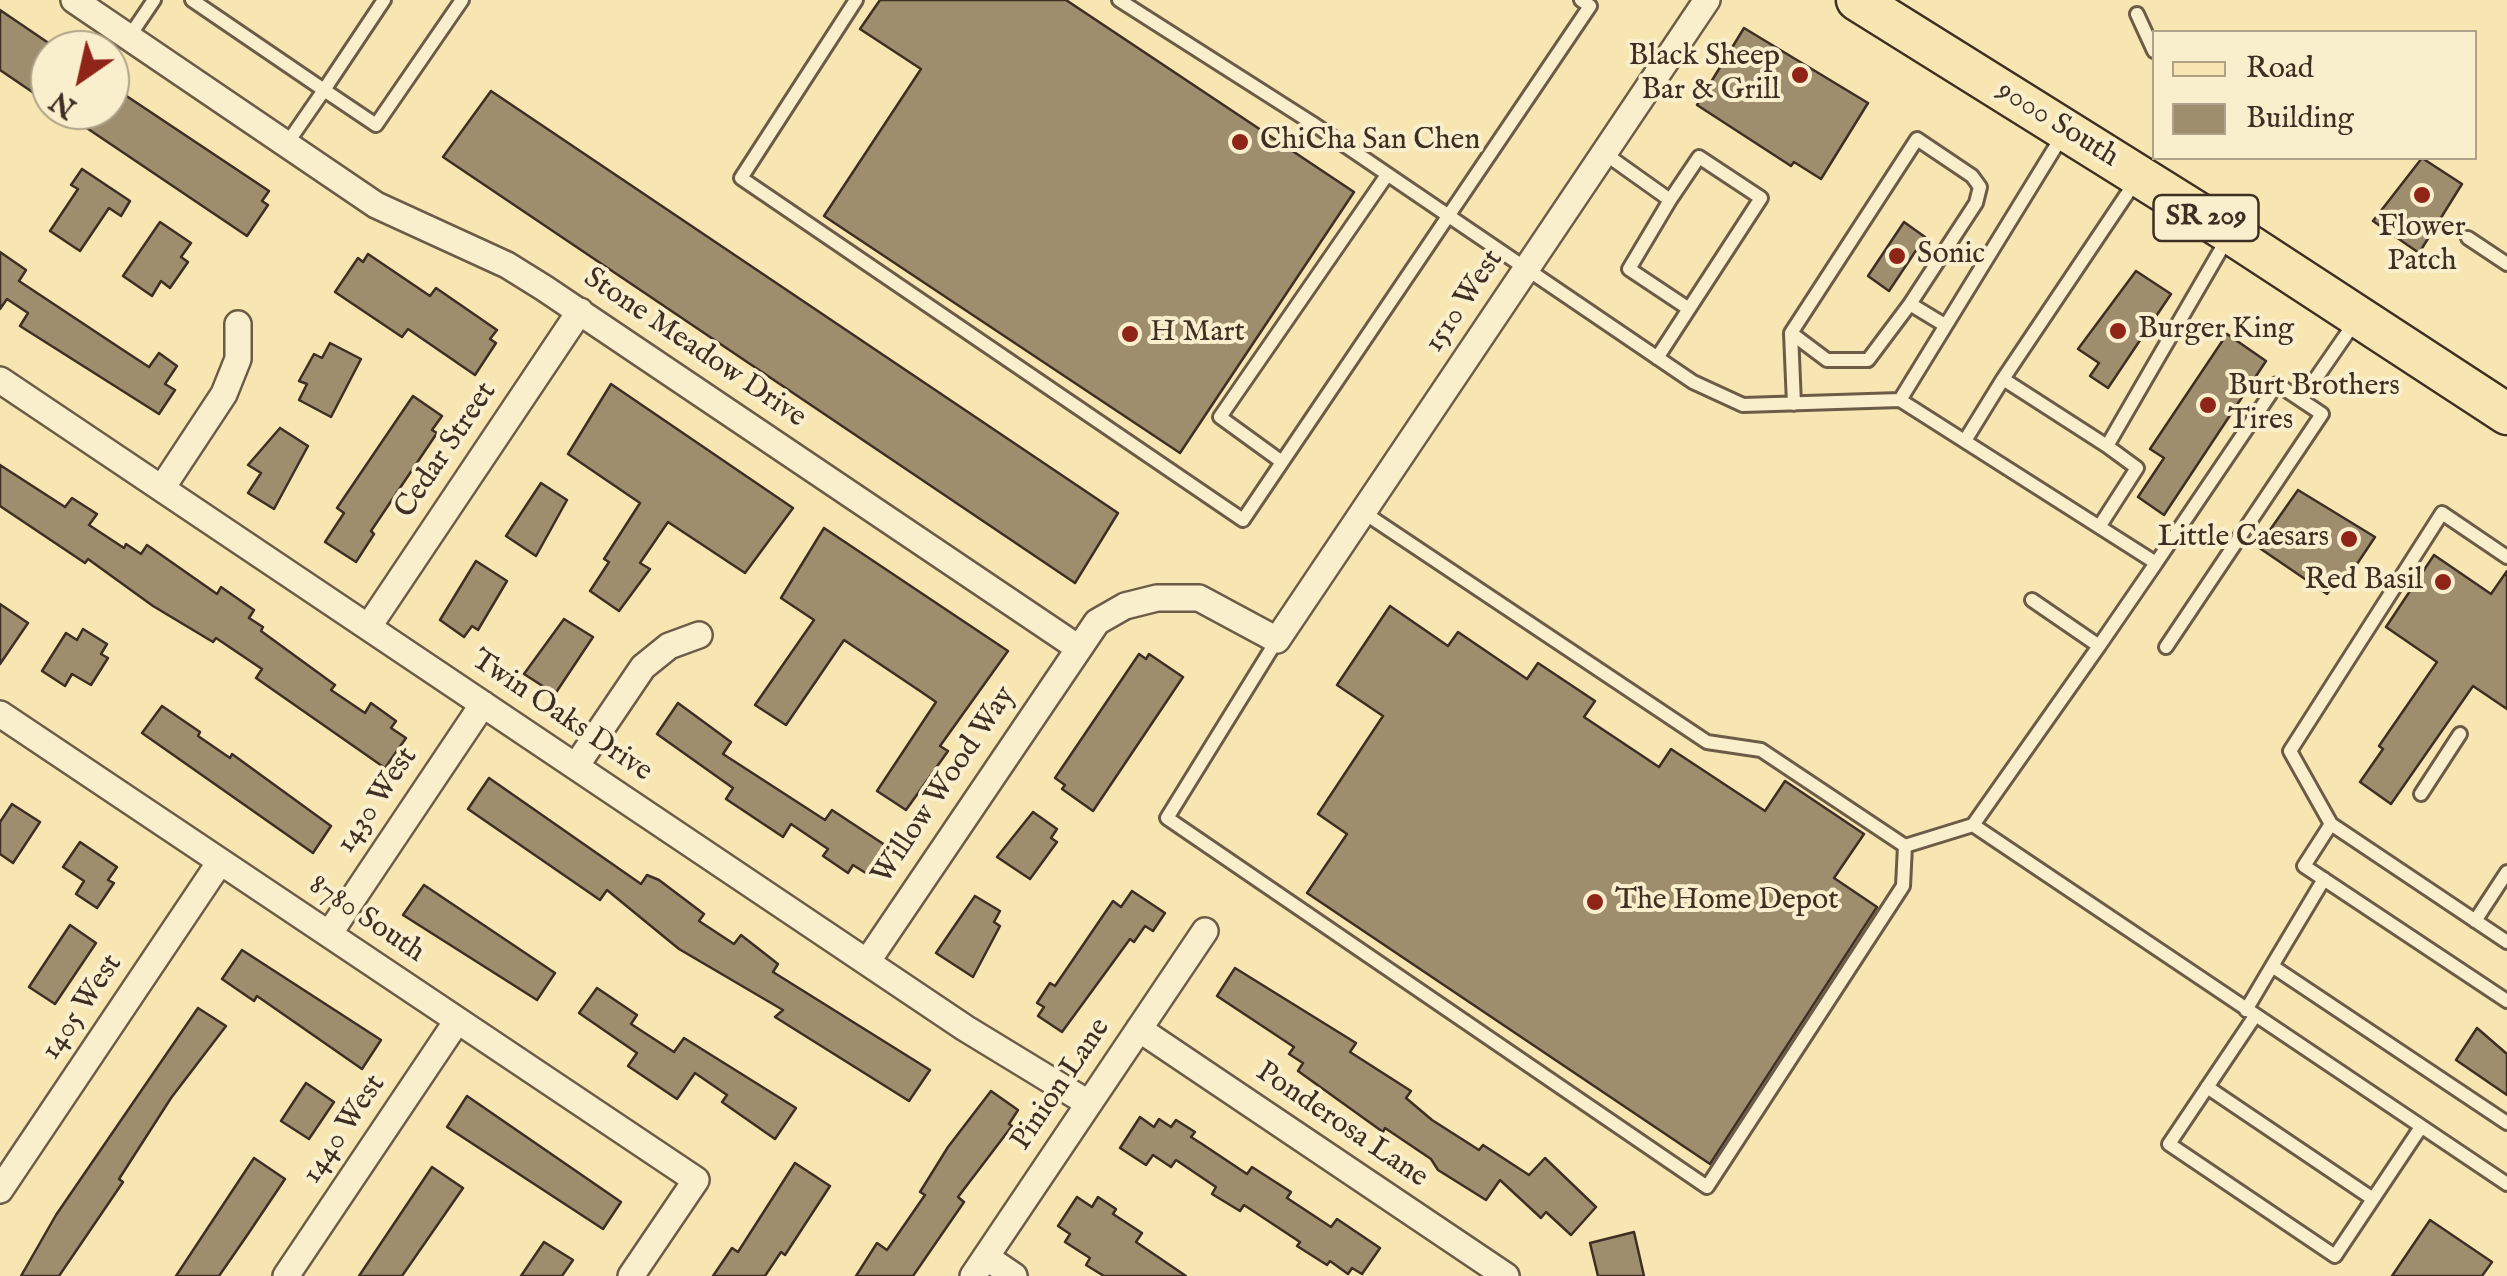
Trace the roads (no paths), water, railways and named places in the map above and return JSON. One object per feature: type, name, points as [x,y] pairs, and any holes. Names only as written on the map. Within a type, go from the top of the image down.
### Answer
[{"type":"main road","name":"9000 South","points":[[1857,0],[2140,176],[2507,414]]},
{"type":"street","name":"Stone Meadow Drive","points":[[74,0],[118,30]]},
{"type":"street","name":"1510 West","points":[[1277,640],[1707,0]]},
{"type":"street","name":"Stone Meadow Drive","points":[[130,38],[376,205],[507,265],[580,311],[1077,647]]},
{"type":"street","name":"Cedar Street","points":[[369,626],[580,311]]},
{"type":"street","points":[[162,488],[224,394],[238,359],[238,324]]},
{"type":"street","name":"Twin Oaks Drive","points":[[0,380],[867,962],[1088,1103]]},
{"type":"street","points":[[1077,647],[1097,622],[1125,606],[1158,598],[1198,598],[1277,640]]},
{"type":"street","points":[[576,766],[644,667],[669,646],[699,635]]},
{"type":"street","name":"Willow Wood Way","points":[[867,962],[1077,647]]},
{"type":"street","name":"1430 West","points":[[328,934],[482,704]]},
{"type":"street","name":"8780 South","points":[[0,714],[696,1180],[632,1276]]},
{"type":"street","name":"1405 West","points":[[0,1190],[220,862]]},
{"type":"street","name":"Pinion Lane","points":[[980,1266],[1205,931]]},
{"type":"street","name":"1440 West","points":[[286,1276],[457,1021]]},
{"type":"street","name":"Ponderosa Lane","points":[[1139,1029],[1506,1276]]},
{"type":"street","points":[[980,1266],[1014,1276]]},
{"type":"lane","points":[[130,34],[154,0]]},
{"type":"lane","points":[[192,0],[376,125],[462,0]]},
{"type":"lane","points":[[286,145],[384,0]]},
{"type":"lane","points":[[856,0],[740,178],[1244,520],[1451,218],[1590,6],[1581,0]]},
{"type":"lane","points":[[1119,0],[1693,382],[1742,405],[1900,400],[2101,524],[2156,563]]},
{"type":"lane","points":[[2137,14],[2152,47]]},
{"type":"lane","points":[[1900,400],[1943,324],[2066,131]]},
{"type":"lane","points":[[1791,332],[1826,360],[1868,360],[1976,203],[1980,187],[1972,176],[1917,139],[1791,332],[1794,404]]},
{"type":"lane","points":[[1604,153],[1670,200]]},
{"type":"lane","points":[[1657,358],[1689,309],[1761,198],[1699,157],[1629,269],[1689,309]]},
{"type":"lane","points":[[1282,462],[1220,416],[1387,175]]},
{"type":"lane","points":[[1966,439],[2140,176]]},
{"type":"lane","points":[[2107,446],[2230,234]]},
{"type":"lane","points":[[2468,238],[2507,264]]},
{"type":"lane","points":[[1910,304],[1943,324]]},
{"type":"lane","points":[[2301,400],[2359,317]]},
{"type":"lane","points":[[2003,379],[2137,468],[2101,524]]},
{"type":"lane","points":[[1905,846],[1973,825],[2277,384],[2322,414],[2166,647]]},
{"type":"lane","points":[[1363,512],[1707,742],[1760,750],[1905,846]]},
{"type":"lane","points":[[2507,557],[2442,514],[2290,751],[2331,824],[2507,942]]},
{"type":"lane","points":[[2032,600],[2100,646]]},
{"type":"lane","points":[[1277,640],[1167,818],[1707,1186],[1903,886],[1905,846]]},
{"type":"lane","points":[[2421,794],[2460,734]]},
{"type":"lane","points":[[2331,824],[2304,866],[2507,1000]]},
{"type":"lane","points":[[1973,825],[2507,1184]]},
{"type":"lane","points":[[2476,921],[2507,872]]},
{"type":"lane","points":[[2324,879],[2272,966],[2208,1087],[2169,1144],[2336,1256],[2422,1127]]},
{"type":"lane","points":[[2272,966],[2507,1122]]},
{"type":"lane","points":[[2208,1087],[2373,1199]]},
{"type":"place","name":"Black Sheep Bar & Grill","points":[[1800,75]]},
{"type":"place","name":"ChiCha San Chen","points":[[1240,142]]},
{"type":"place","name":"Flower Patch","points":[[2422,195]]},
{"type":"place","name":"Sonic","points":[[1897,256]]},
{"type":"place","name":"Burger King","points":[[2118,331]]},
{"type":"place","name":"H Mart","points":[[1130,334]]},
{"type":"place","name":"Burt Brothers Tires","points":[[2208,405]]},
{"type":"place","name":"Little Caesars","points":[[2349,539]]},
{"type":"place","name":"Red Basil","points":[[2443,582]]},
{"type":"place","name":"The Home Depot","points":[[1595,902]]}]
